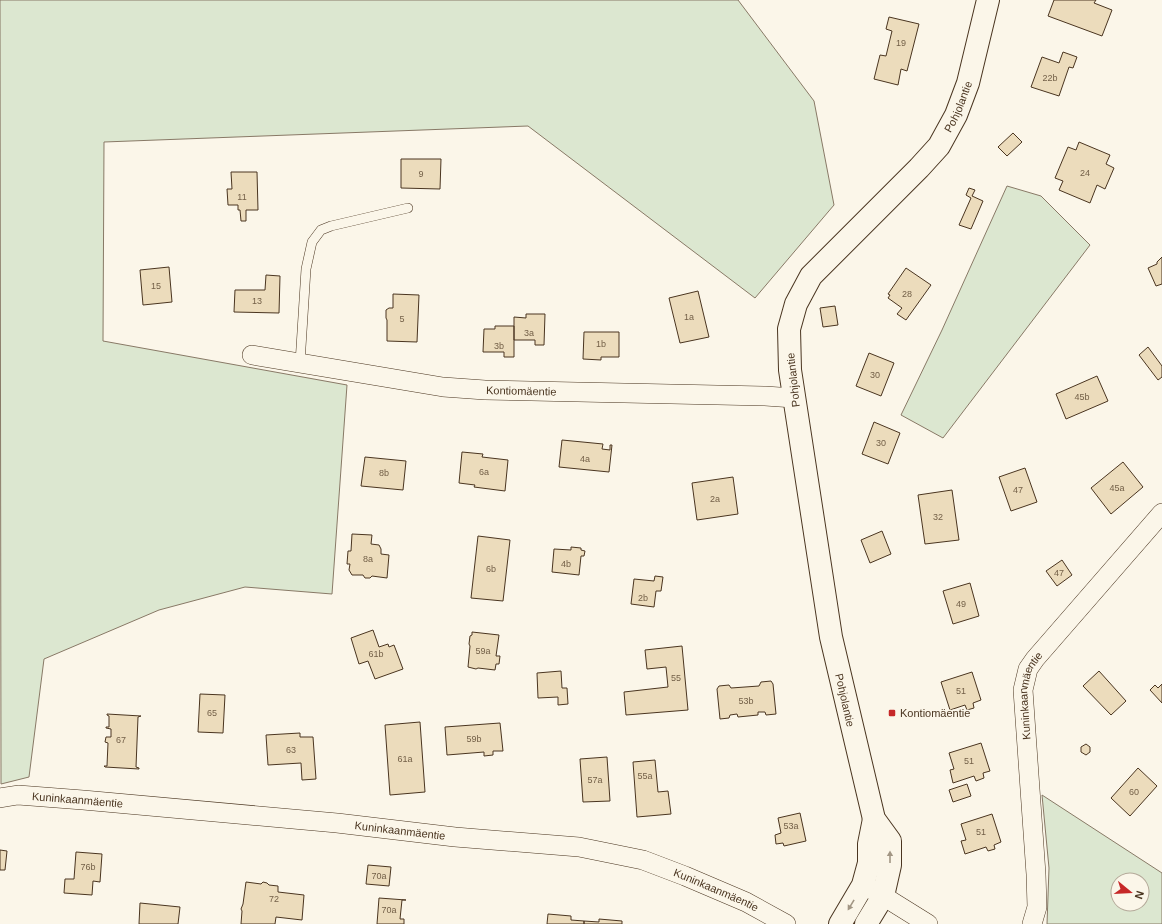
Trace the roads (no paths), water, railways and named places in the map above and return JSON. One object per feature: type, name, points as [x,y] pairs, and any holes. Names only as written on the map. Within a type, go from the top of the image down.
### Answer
[{"type":"street","name":"Pohjolantie","points":[[840,924],[863,886],[869,863],[874,819],[831,637],[790,370],[789,329],[796,304],[810,276],[919,168],[939,146],[956,115],[968,83],[988,0]]},
{"type":"street","name":"Kontiomäentie","points":[[252,355],[443,387],[484,390],[765,396],[794,398]]},
{"type":"street","name":"Kuninkaanmäentie","points":[[1032,924],[1037,907],[1036,874],[1023,690],[1028,669],[1035,659],[1162,513]]},
{"type":"street","name":"Kuninkaanmäentie","points":[[0,798],[18,795],[83,800],[337,823],[455,837],[578,847],[643,860],[746,902],[786,924]]},
{"type":"street","name":"Pohjolantie","points":[[866,924],[883,896],[890,865],[890,841],[874,819]]},
{"type":"street","points":[[863,886],[883,896],[928,924]]},
{"type":"lane","points":[[300,363],[306,269],[312,242],[321,230],[331,226],[408,208]]},
{"type":"place","name":"Kontiomäentie","points":[[892,713]]}]
